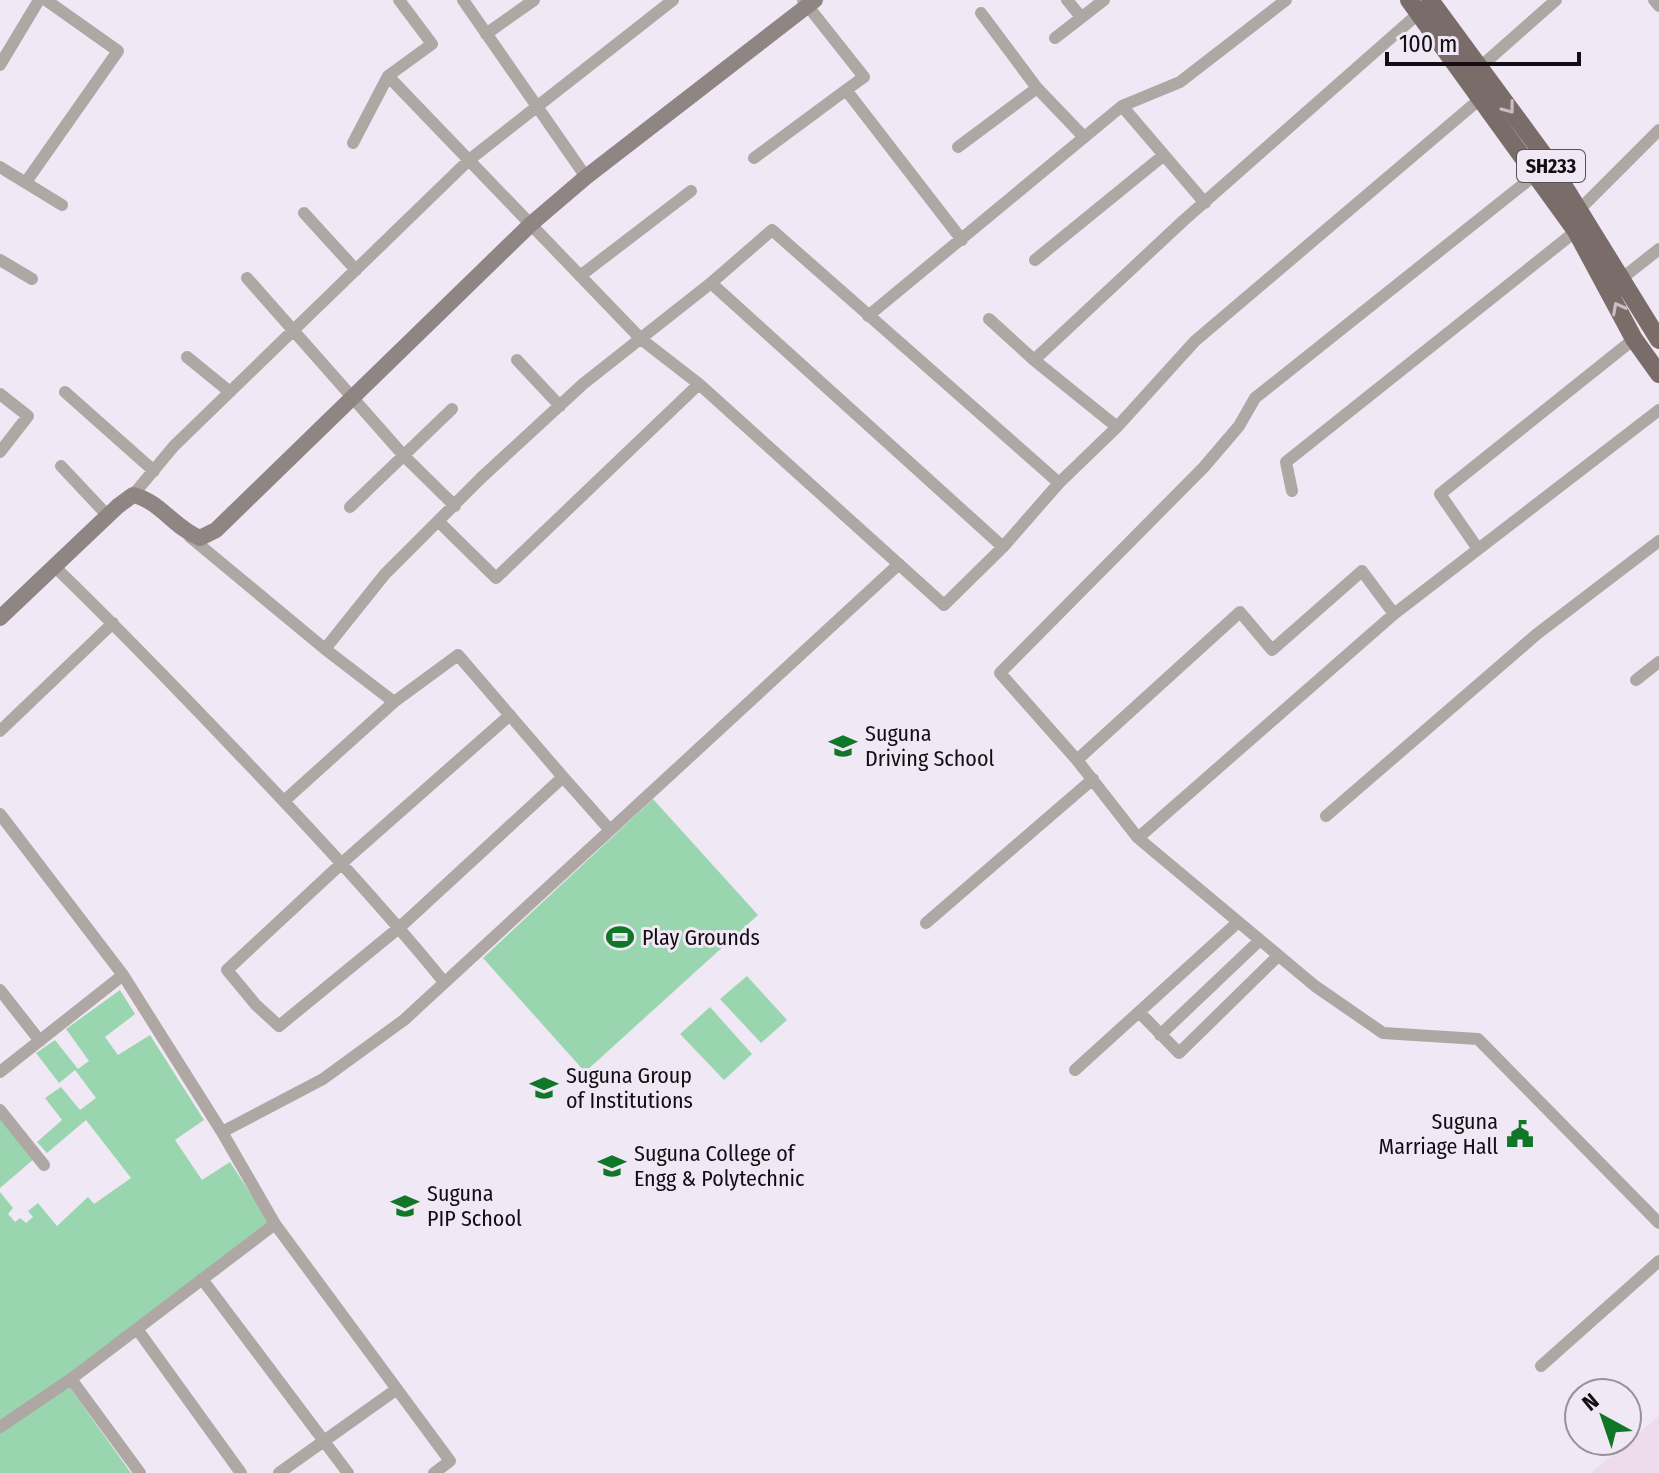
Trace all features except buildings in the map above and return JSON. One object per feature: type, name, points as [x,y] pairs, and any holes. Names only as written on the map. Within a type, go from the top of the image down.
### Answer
[{"type":"main road","name":"SH233","points":[[1419,4],[1479,68],[1549,162],[1659,340]]},
{"type":"main road","points":[[1419,4],[1480,99],[1576,231],[1634,339],[1659,374]]},
{"type":"street","points":[[0,65],[39,0]]},
{"type":"street","points":[[26,182],[118,51],[46,0]]},
{"type":"street","points":[[353,143],[388,76],[432,44],[399,0]]},
{"type":"street","points":[[463,0],[586,177]]},
{"type":"street","points":[[486,34],[534,0]]},
{"type":"street","points":[[0,618],[133,495],[174,446],[469,160],[673,0]]},
{"type":"street","points":[[1067,0],[1081,17]]},
{"type":"street","points":[[1055,38],[1104,0]]},
{"type":"street","points":[[868,316],[1122,106],[1180,82],[1286,0]]},
{"type":"street","points":[[1479,68],[1556,0]]},
{"type":"street","points":[[1654,0],[1659,6]]},
{"type":"street","points":[[185,532],[200,538],[216,530],[531,224],[808,2],[864,77],[754,158]]},
{"type":"street","points":[[1034,360],[1419,4]]},
{"type":"street","points":[[981,13],[1037,88],[1083,136]]},
{"type":"street","points":[[388,76],[641,339],[699,384],[944,605],[1003,547],[1059,483],[1117,427],[1195,341],[1480,99]]},
{"type":"street","points":[[958,147],[1037,88]]},
{"type":"street","points":[[846,90],[962,240]]},
{"type":"street","points":[[1122,106],[1205,203]]},
{"type":"street","points":[[1578,211],[1659,130]]},
{"type":"street","points":[[1035,260],[1164,155]]},
{"type":"street","points":[[2,173],[26,182],[62,205]]},
{"type":"street","points":[[1535,175],[1255,398],[1239,426],[1204,467],[1000,673],[1093,779],[1138,838],[1237,923],[1315,986],[1383,1033],[1478,1039],[1659,1223]]},
{"type":"street","points":[[580,276],[691,191]]},
{"type":"street","points":[[304,213],[356,270]]},
{"type":"street","points":[[325,649],[385,574],[481,478],[560,406],[772,230],[1059,483]]},
{"type":"street","points":[[1292,491],[1286,462],[1576,231]]},
{"type":"street","points":[[1621,279],[1659,249]]},
{"type":"street","points":[[0,260],[32,279]]},
{"type":"street","points":[[247,278],[404,456],[455,506]]},
{"type":"street","points":[[711,283],[1003,547]]},
{"type":"street","points":[[989,319],[1117,427]]},
{"type":"street","points":[[1478,549],[1440,494],[1634,339]]},
{"type":"street","points":[[187,357],[230,392]]},
{"type":"street","points":[[517,360],[560,406]]},
{"type":"street","points":[[439,522],[496,578],[699,384]]},
{"type":"street","points":[[65,392],[154,471]]},
{"type":"street","points":[[0,394],[28,416],[0,452]]},
{"type":"street","points":[[350,507],[452,409]]},
{"type":"street","points":[[1138,838],[1394,614],[1659,410]]},
{"type":"street","points":[[61,466],[108,516]]},
{"type":"street","points":[[133,495],[147,498],[325,649],[394,702]]},
{"type":"street","points":[[1326,816],[1537,634],[1659,541]]},
{"type":"street","points":[[222,1132],[323,1079],[404,1020],[899,564]]},
{"type":"street","points":[[54,566],[284,801],[400,927],[444,982]]},
{"type":"street","points":[[1077,760],[1240,612],[1272,650],[1362,571],[1394,614]]},
{"type":"street","points":[[0,731],[113,623]]},
{"type":"street","points":[[284,801],[394,702],[458,655],[610,830]]},
{"type":"street","points":[[1636,680],[1659,662]]},
{"type":"street","points":[[279,1026],[256,1005],[227,970],[342,863],[510,715]]},
{"type":"street","points":[[267,1033],[400,927],[563,777]]},
{"type":"street","points":[[926,923],[1093,779]]},
{"type":"street","points":[[0,814],[123,975],[222,1132],[275,1224],[458,1473]]},
{"type":"street","points":[[1075,1070],[1237,923]]},
{"type":"street","points":[[1160,1035],[1259,941]]},
{"type":"street","points":[[1139,1012],[1179,1053],[1278,956]]},
{"type":"street","points":[[0,1072],[123,975]]},
{"type":"street","points":[[0,990],[40,1041]]},
{"type":"street","points":[[0,1110],[44,1165]]},
{"type":"street","points":[[0,1427],[71,1379],[275,1224]]},
{"type":"street","points":[[1541,1366],[1659,1261]]},
{"type":"street","points":[[202,1279],[348,1473]]},
{"type":"street","points":[[137,1329],[241,1473]]},
{"type":"street","points":[[71,1379],[140,1473]]},
{"type":"street","points":[[279,1473],[397,1389]]},
{"type":"street","points":[[434,1473],[450,1461]]},
{"type":"shaded area","points":[[1659,1416],[1659,1473],[1591,1473],[1610,1457],[1643,1457],[1643,1429]]},
{"type":"green space","name":"Play Grounds","points":[[653,799],[758,915],[585,1072],[483,958]]},
{"type":"green space","points":[[747,976],[787,1020],[761,1043],[720,999]]},
{"type":"green space","points":[[120,990],[135,1014],[105,1037],[118,1055],[150,1035],[204,1120],[175,1140],[202,1180],[230,1162],[269,1222],[63,1378],[131,1473],[0,1473],[0,1192],[13,1208],[8,1214],[15,1222],[20,1218],[26,1223],[33,1217],[28,1211],[38,1203],[57,1226],[88,1197],[94,1204],[131,1178],[86,1120],[47,1153],[37,1142],[62,1120],[45,1098],[61,1087],[80,1110],[96,1098],[75,1070],[59,1083],[36,1053],[55,1040],[78,1069],[89,1061],[66,1029]]},
{"type":"green space","points":[[710,1007],[752,1054],[724,1080],[680,1034]]},
{"type":"green space","points":[[0,1116],[34,1159],[0,1188]]},
{"type":"place","name":"Suguna Driving School","points":[[843,746]]},
{"type":"place","name":"Play Grounds","points":[[620,937]]},
{"type":"place","name":"Suguna Group of Institutions","points":[[544,1088]]},
{"type":"place","name":"Suguna Marriage Hall","points":[[1520,1134]]},
{"type":"place","name":"Suguna College of Engg & Polytechnic","points":[[612,1166]]},
{"type":"place","name":"Suguna PIP School","points":[[405,1206]]}]
